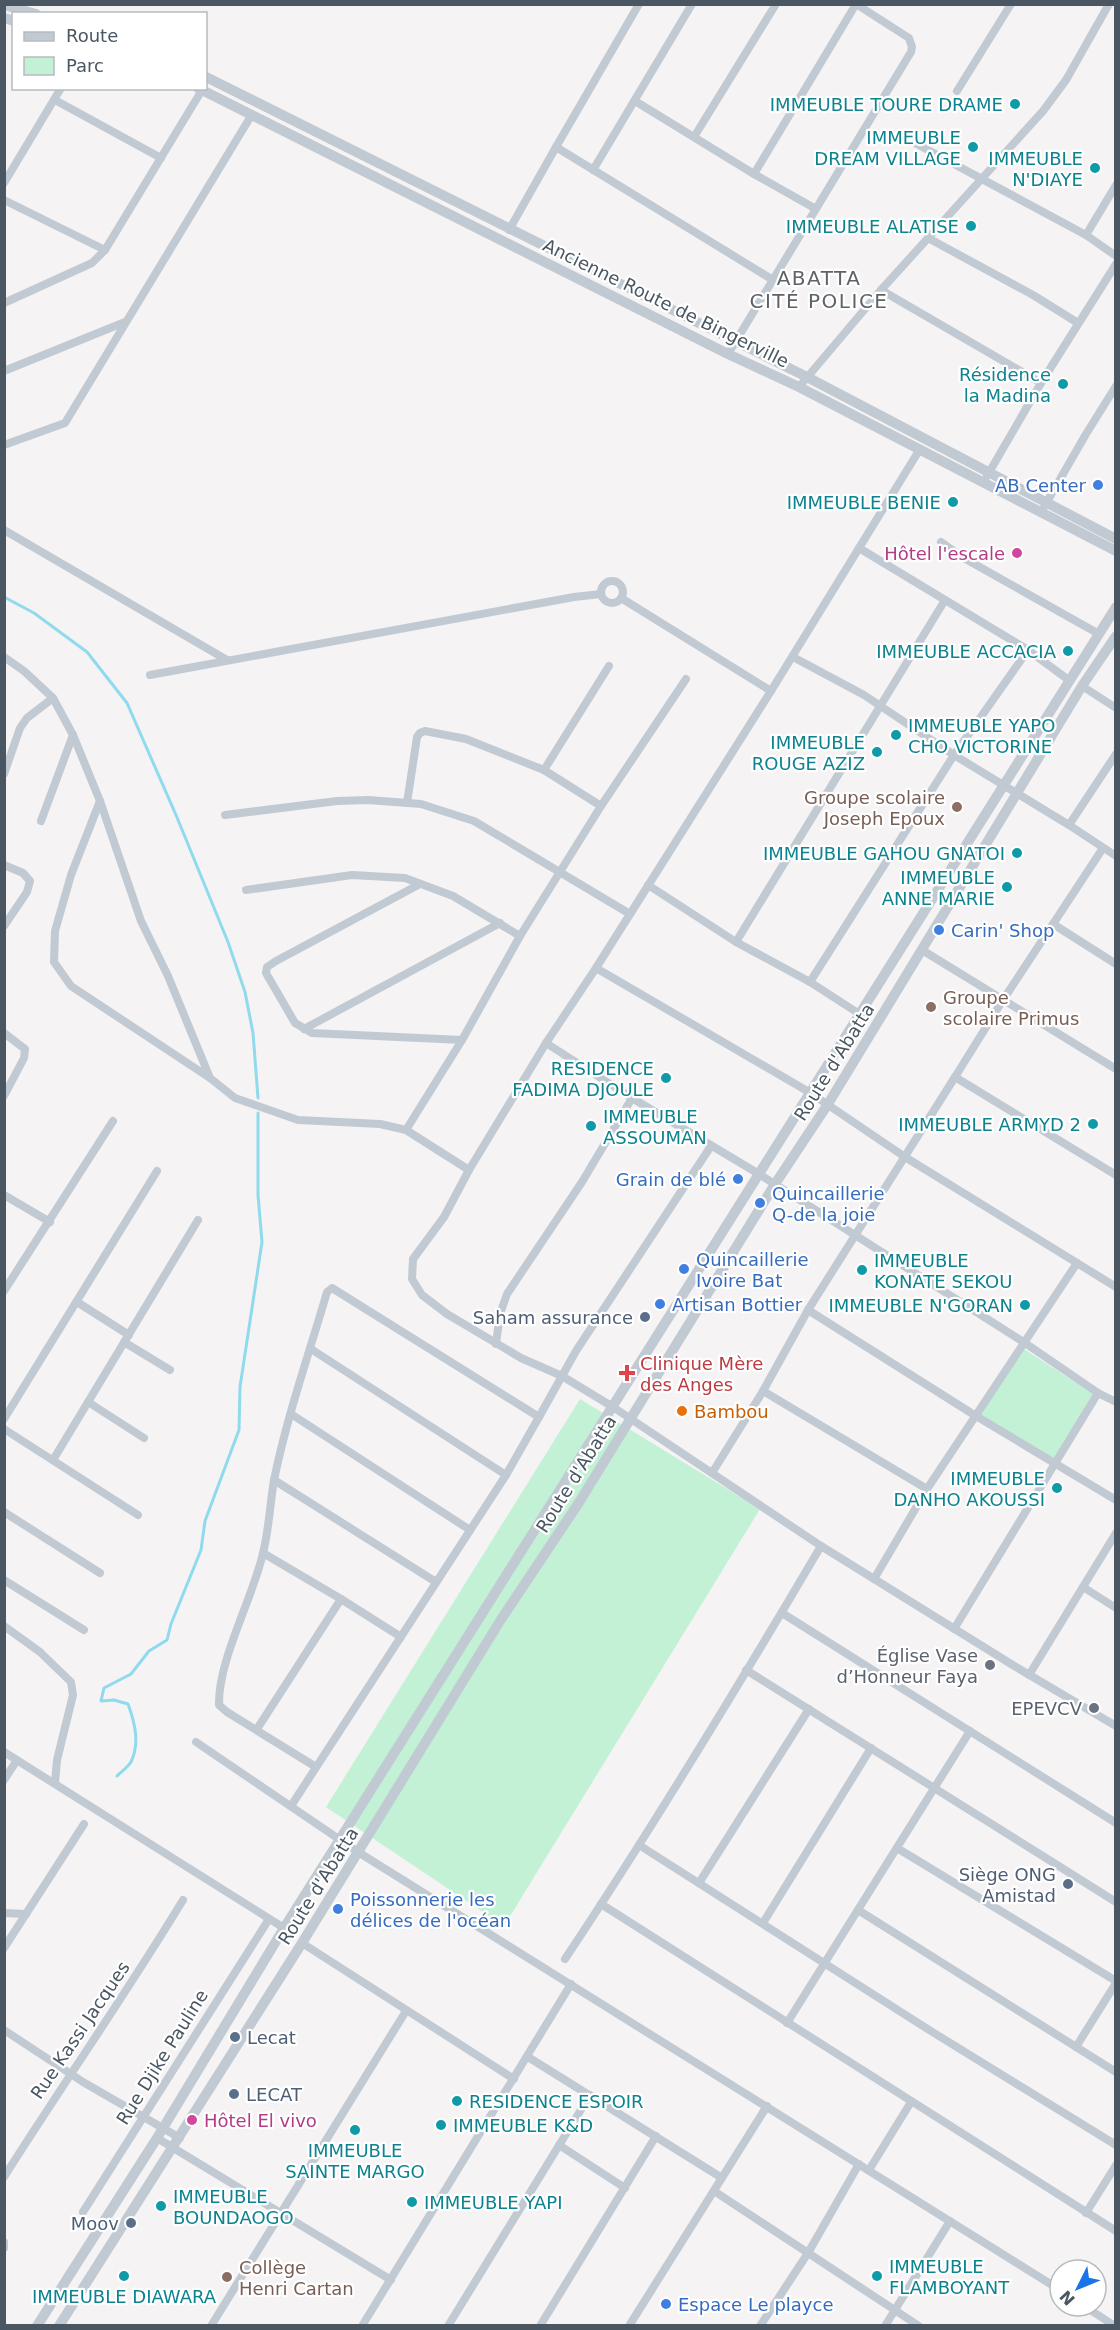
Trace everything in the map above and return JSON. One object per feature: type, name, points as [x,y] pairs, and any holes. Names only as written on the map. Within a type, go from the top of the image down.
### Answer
[{"type":"street","points":[[509,230],[639,4]]},
{"type":"street","points":[[593,170],[692,4]]},
{"type":"street","points":[[694,137],[777,4]]},
{"type":"street","points":[[728,354],[912,47],[912,42],[905,35],[856,4],[754,174]]},
{"type":"street","points":[[957,91],[1011,4]]},
{"type":"street","points":[[799,387],[881,290],[1043,111],[1066,80],[1109,4]]},
{"type":"street","points":[[4,5],[29,12]]},
{"type":"street","name":"Ancienne Route de Bingerville","points":[[207,78],[807,377],[1045,507],[1116,551]]},
{"type":"street","points":[[4,183],[60,90]]},
{"type":"street","points":[[4,303],[93,262],[105,250],[199,90]]},
{"type":"street","name":"Ancienne Route de Bingerville","points":[[202,90],[920,449],[987,476]]},
{"type":"street","points":[[55,100],[161,158]]},
{"type":"street","points":[[635,101],[816,209]]},
{"type":"street","points":[[4,445],[65,423],[251,116]]},
{"type":"street","points":[[915,143],[1086,235],[1116,256]]},
{"type":"street","points":[[556,147],[774,280]]},
{"type":"street","points":[[1086,235],[1116,185]]},
{"type":"street","points":[[4,200],[105,250]]},
{"type":"street","points":[[928,238],[1033,295],[1078,323]]},
{"type":"street","points":[[987,476],[1041,383],[1116,264]]},
{"type":"street","points":[[881,290],[1041,383]]},
{"type":"street","points":[[4,371],[126,322]]},
{"type":"street","points":[[1045,507],[1116,386]]},
{"type":"street","points":[[920,449],[771,691],[546,1043],[469,1170],[444,1217],[413,1259],[412,1279],[422,1295],[447,1314],[521,1358],[562,1376],[631,1418],[821,1546],[1116,1726]]},
{"type":"street","name":"Ancienne Route de Bingerville","points":[[1045,507],[1116,539]]},
{"type":"street","points":[[4,531],[227,660]]},
{"type":"street","points":[[941,542],[962,557],[1098,634]]},
{"type":"street","points":[[859,548],[1028,650],[1070,681]]},
{"type":"street","points":[[601,594],[604,584],[614,581],[621,587],[621,598]]},
{"type":"street","points":[[150,675],[574,597],[601,594]]},
{"type":"street","points":[[601,594],[608,602],[615,602],[621,598]]},
{"type":"street","points":[[621,598],[771,691]]},
{"type":"street","points":[[736,942],[945,600]]},
{"type":"street","name":"Route d'Abatta","points":[[37,2325],[157,2138],[284,1928],[613,1407],[858,1013],[1116,607]]},
{"type":"street","name":"Route d'Abatta","points":[[59,2325],[180,2138],[500,1621],[578,1504],[775,1184],[828,1104],[1082,686],[1116,636]]},
{"type":"street","points":[[810,982],[954,755],[1028,650]]},
{"type":"street","points":[[4,657],[24,670],[53,698],[73,735],[100,801],[141,921],[168,976],[210,1078]]},
{"type":"street","points":[[792,657],[813,666],[882,706],[954,755],[1116,856]]},
{"type":"street","points":[[544,770],[609,666]]},
{"type":"street","points":[[406,1130],[462,1040],[520,936],[601,806],[686,679]]},
{"type":"street","points":[[1082,686],[1116,708]]},
{"type":"street","points":[[4,774],[20,728],[27,718],[53,698]]},
{"type":"street","points":[[407,803],[417,737],[425,731],[466,739],[544,770],[601,806]]},
{"type":"street","points":[[41,821],[73,735]]},
{"type":"street","points":[[1069,825],[1116,754]]},
{"type":"street","points":[[225,815],[338,801],[368,800],[421,804],[474,821],[630,914]]},
{"type":"street","points":[[100,801],[71,875],[55,931],[54,962],[70,986],[210,1078],[235,1098],[298,1120],[380,1124],[406,1130],[469,1170]]},
{"type":"street","points":[[712,1473],[763,1391],[808,1310],[1003,1000],[1103,848]]},
{"type":"street","points":[[4,865],[23,873],[30,881],[27,892],[4,926]]},
{"type":"street","points":[[246,890],[351,875],[405,878],[453,896],[520,936]]},
{"type":"street","points":[[420,884],[267,967],[266,973],[296,1023],[304,1029],[321,1034],[462,1040]]},
{"type":"street","points":[[648,885],[736,942],[810,982],[858,1013]]},
{"type":"street","points":[[304,1029],[500,923]]},
{"type":"street","points":[[1053,924],[1116,964]]},
{"type":"street","points":[[922,950],[1116,1069]]},
{"type":"street","points":[[596,968],[809,1092],[906,1157],[1116,1287]]},
{"type":"street","points":[[4,1033],[25,1049],[24,1058],[4,1096]]},
{"type":"street","points":[[546,1043],[775,1184],[1025,1343],[1098,1393],[1116,1402]]},
{"type":"street","points":[[955,1077],[1116,1175]]},
{"type":"street","points":[[496,1344],[500,1314],[507,1294],[582,1182],[632,1098]]},
{"type":"street","points":[[4,1291],[113,1121]]},
{"type":"street","points":[[291,1806],[506,1475],[562,1376],[711,1146]]},
{"type":"street","points":[[4,1419],[157,1171]]},
{"type":"street","points":[[4,1195],[50,1222]]},
{"type":"street","points":[[53,1460],[198,1220]]},
{"type":"street","points":[[874,1579],[927,1489],[1077,1263]]},
{"type":"street","points":[[316,1767],[227,1712],[219,1705],[219,1697],[227,1664],[263,1553],[274,1480],[327,1292],[332,1288],[335,1289],[538,1418]]},
{"type":"street","points":[[77,1302],[170,1370]]},
{"type":"street","points":[[808,1310],[975,1416],[1116,1500]]},
{"type":"street","points":[[311,1349],[506,1475]]},
{"type":"street","points":[[763,1391],[927,1489]]},
{"type":"street","points":[[954,1629],[1098,1393]]},
{"type":"street","points":[[88,1402],[144,1437]]},
{"type":"street","points":[[291,1414],[470,1530]]},
{"type":"street","points":[[4,1429],[138,1515]]},
{"type":"street","points":[[274,1480],[436,1582]]},
{"type":"street","points":[[4,1512],[100,1573]]},
{"type":"street","points":[[1029,1675],[1116,1533]]},
{"type":"street","points":[[565,1959],[639,1845],[821,1546]]},
{"type":"street","points":[[263,1553],[400,1637]]},
{"type":"street","points":[[4,1580],[84,1630]]},
{"type":"street","points":[[1083,1587],[1116,1608]]},
{"type":"street","points":[[257,1729],[341,1599]]},
{"type":"street","points":[[782,1613],[1116,1823]]},
{"type":"street","points":[[4,1626],[40,1652],[71,1682],[73,1695],[57,1760],[56,1783]]},
{"type":"street","points":[[746,1670],[1116,1902]]},
{"type":"street","points":[[699,1883],[808,1709]]},
{"type":"street","points":[[787,2023],[970,1731]]},
{"type":"street","points":[[196,1742],[358,1852],[1048,2282]]},
{"type":"street","points":[[762,1923],[871,1748]]},
{"type":"street","points":[[4,1752],[284,1928]]},
{"type":"street","points":[[5,1776],[17,1760]]},
{"type":"street","points":[[4,1948],[84,1824]]},
{"type":"street","points":[[639,1845],[1116,2145]]},
{"type":"street","points":[[897,1848],[1116,1982],[1076,2047]]},
{"type":"street","name":"Rue Kassi Jacques","points":[[4,2177],[70,2073],[144,1964],[183,1900]]},
{"type":"street","points":[[601,1904],[1116,2231]]},
{"type":"street","points":[[858,1910],[1116,2072]]},
{"type":"street","points":[[4,1913],[26,1914]]},
{"type":"street","name":"Rue Djike Pauline","points":[[83,2212],[269,1919]]},
{"type":"street","points":[[302,1943],[406,2012],[514,2079]]},
{"type":"street","points":[[362,2325],[571,1984]]},
{"type":"street","points":[[211,2325],[406,2012]]},
{"type":"street","points":[[4,2030],[70,2073],[180,2138]]},
{"type":"street","points":[[528,2057],[722,2178]]},
{"type":"street","points":[[448,2325],[590,2095]]},
{"type":"street","points":[[869,2170],[911,2102]]},
{"type":"street","points":[[629,2325],[767,2106]]},
{"type":"street","points":[[540,2325],[656,2136]]},
{"type":"street","points":[[157,2138],[391,2280]]},
{"type":"street","points":[[559,2145],[625,2188]]},
{"type":"street","points":[[760,2325],[807,2253],[859,2164]]},
{"type":"street","points":[[1086,2213],[1116,2165]]},
{"type":"street","points":[[714,2191],[919,2325]]},
{"type":"street","points":[[885,2325],[950,2221]]},
{"type":"street","points":[[4,2242],[4,2248]]},
{"type":"green space","points":[[1024,1349],[1093,1394],[1054,1460],[978,1413]]},
{"type":"green space","points":[[580,1399],[760,1509],[504,1926],[326,1807]]},
{"type":"waterway","points":[[4,597],[34,613],[87,652],[127,703],[228,942],[245,992],[253,1033],[258,1098]]},
{"type":"waterway","points":[[117,1776],[131,1762],[136,1733],[128,1704],[114,1700],[101,1701],[104,1688],[131,1674],[149,1651],[167,1640],[171,1624],[201,1550],[205,1521],[239,1430],[240,1387],[262,1242],[258,1195],[258,1113]]},
{"type":"place","name":"IMMEUBLE TOURE DRAME","points":[[1015,104]]},
{"type":"place","name":"IMMEUBLE DREAM VILLAGE","points":[[973,147]]},
{"type":"place","name":"IMMEUBLE N'DIAYE","points":[[1095,168]]},
{"type":"place","name":"IMMEUBLE ALATISE","points":[[971,226]]},
{"type":"place","name":"Résidence la Madina","points":[[1063,384]]},
{"type":"place","name":"AB Center","points":[[1098,485]]},
{"type":"place","name":"IMMEUBLE BENIE","points":[[953,502]]},
{"type":"place","name":"Hôtel l'escale","points":[[1017,553]]},
{"type":"place","name":"IMMEUBLE ACCACIA","points":[[1068,651]]},
{"type":"place","name":"IMMEUBLE YAPO CHO VICTORINE","points":[[896,735]]},
{"type":"place","name":"IMMEUBLE ROUGE AZIZ","points":[[877,752]]},
{"type":"place","name":"Groupe scolaire Joseph Epoux","points":[[957,807]]},
{"type":"place","name":"IMMEUBLE GAHOU GNATOI","points":[[1017,853]]},
{"type":"place","name":"IMMEUBLE ANNE MARIE","points":[[1007,887]]},
{"type":"place","name":"Carin' Shop","points":[[939,930]]},
{"type":"place","name":"Groupe scolaire Primus","points":[[931,1007]]},
{"type":"place","name":"RESIDENCE FADIMA DJOULE","points":[[666,1078]]},
{"type":"place","name":"IMMEUBLE ARMYD 2","points":[[1093,1124]]},
{"type":"place","name":"IMMEUBLE ASSOUMAN","points":[[591,1126]]},
{"type":"place","name":"Grain de blé","points":[[738,1179]]},
{"type":"place","name":"Quincaillerie Q-de la joie","points":[[760,1203]]},
{"type":"place","name":"Quincaillerie Ivoire Bat","points":[[684,1269]]},
{"type":"place","name":"IMMEUBLE KONATE SEKOU","points":[[862,1270]]},
{"type":"place","name":"Artisan Bottier","points":[[660,1304]]},
{"type":"place","name":"IMMEUBLE N'GORAN","points":[[1025,1305]]},
{"type":"place","name":"Saham assurance","points":[[645,1317]]},
{"type":"place","name":"Clinique Mère des Anges","points":[[627,1373]]},
{"type":"place","name":"Bambou","points":[[682,1411]]},
{"type":"place","name":"IMMEUBLE DANHO AKOUSSI","points":[[1057,1488]]},
{"type":"place","name":"Église Vase d’Honneur Faya","points":[[990,1665]]},
{"type":"place","name":"EPEVCV","points":[[1094,1708]]},
{"type":"place","name":"Siège ONG Amistad","points":[[1068,1884]]},
{"type":"place","name":"Poissonnerie les délices de l'océan","points":[[338,1909]]},
{"type":"place","name":"Lecat","points":[[235,2037]]},
{"type":"place","name":"LECAT","points":[[234,2094]]},
{"type":"place","name":"RESIDENCE ESPOIR","points":[[457,2101]]},
{"type":"place","name":"Hôtel El vivo","points":[[192,2120]]},
{"type":"place","name":"IMMEUBLE K&D","points":[[441,2125]]},
{"type":"place","name":"IMMEUBLE SAINTE MARGO","points":[[355,2130]]},
{"type":"place","name":"IMMEUBLE YAPI","points":[[412,2202]]},
{"type":"place","name":"IMMEUBLE BOUNDAOGO","points":[[161,2206]]},
{"type":"place","name":"Moov","points":[[131,2223]]},
{"type":"place","name":"IMMEUBLE DIAWARA","points":[[124,2276]]},
{"type":"place","name":"IMMEUBLE FLAMBOYANT","points":[[877,2276]]},
{"type":"place","name":"Collège Henri Cartan","points":[[227,2277]]},
{"type":"place","name":"Espace Le playce","points":[[666,2304]]},
{"type":"district","name":"ABATTA CITÉ POLICE","points":[[819,290]]}]
